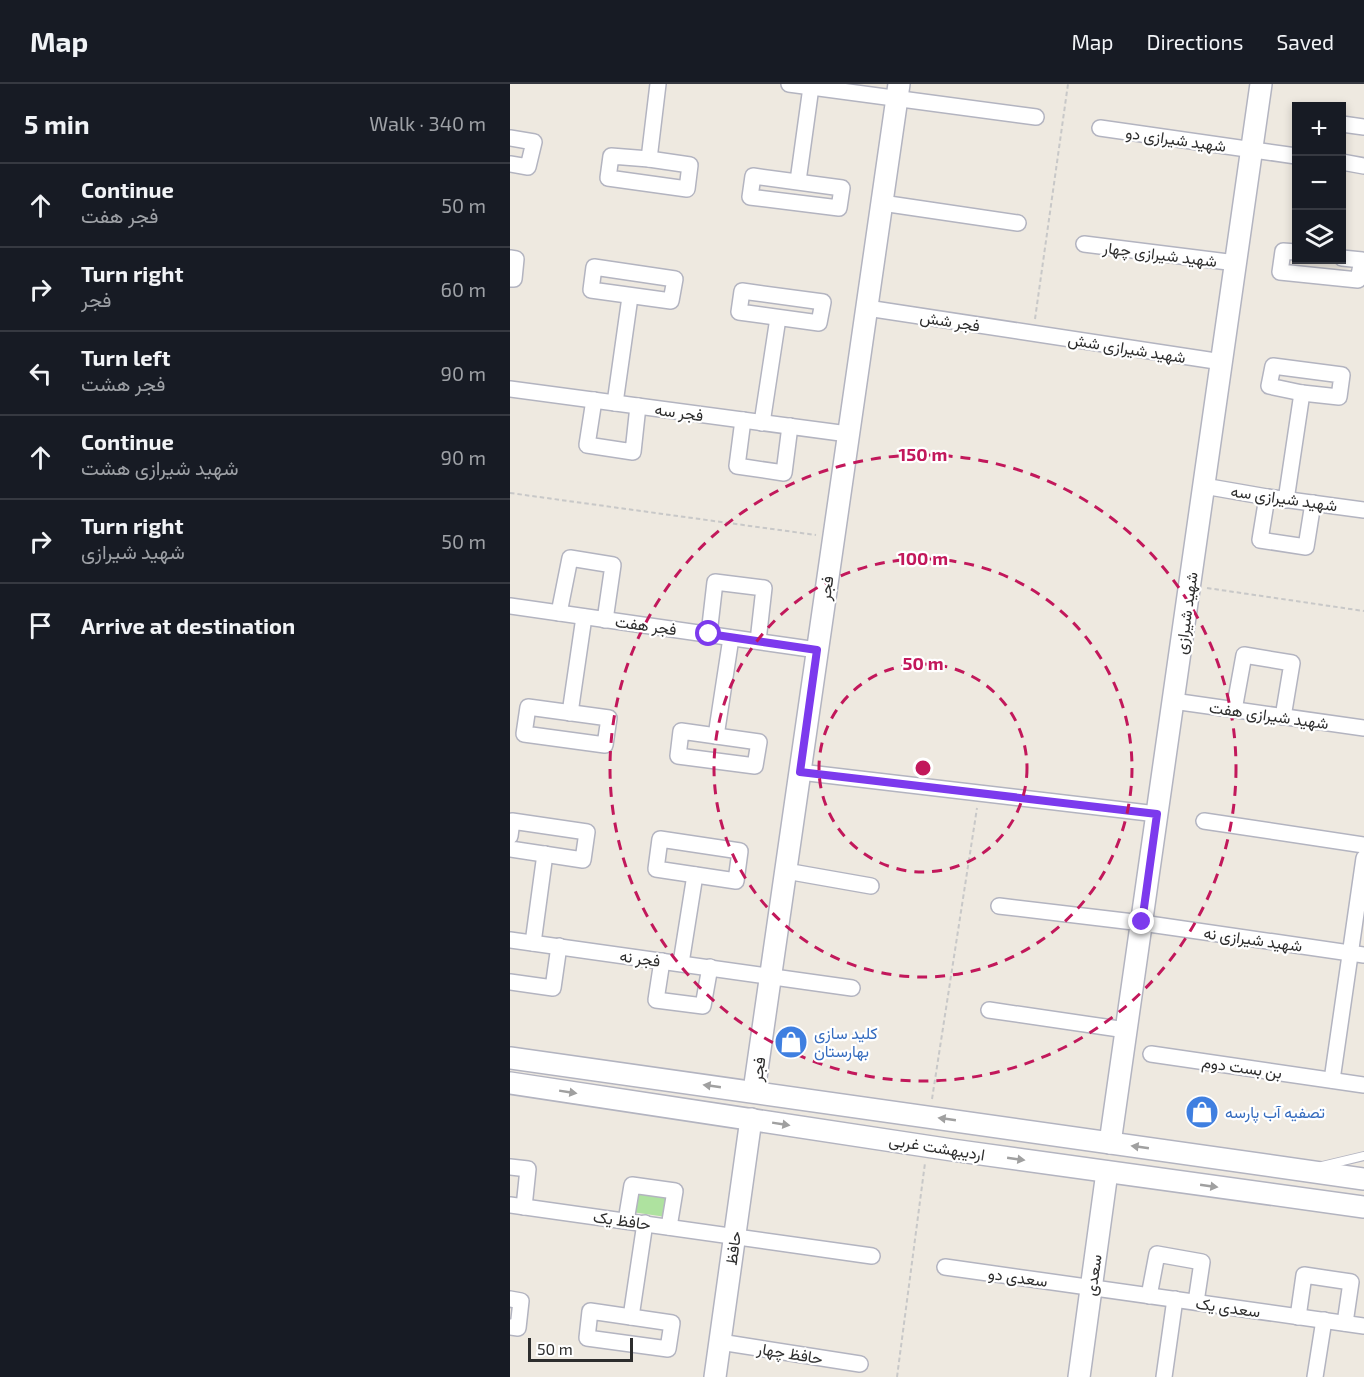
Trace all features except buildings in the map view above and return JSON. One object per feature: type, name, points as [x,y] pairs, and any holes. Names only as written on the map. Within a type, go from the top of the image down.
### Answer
[{"type":"street","points":[[649,159],[658,84]]},
{"type":"street","points":[[790,84],[898,92],[1036,117]]},
{"type":"street","name":"شهید شیرازی","points":[[1110,1143],[1261,84]]},
{"type":"street","points":[[798,181],[811,87]]},
{"type":"street","name":"فجر","points":[[754,1091],[898,92]]},
{"type":"street","points":[[1346,125],[1364,127]]},
{"type":"street","name":"شهید شیرازی دو","points":[[1100,128],[1292,155]]},
{"type":"street","points":[[510,138],[534,142],[528,167],[510,164]]},
{"type":"street","points":[[611,156],[649,159],[690,165],[687,189],[608,178],[611,156]]},
{"type":"street","points":[[1346,162],[1363,162]]},
{"type":"street","points":[[753,176],[798,181],[842,188],[838,208],[750,197],[753,176]]},
{"type":"street","points":[[882,203],[1018,223]]},
{"type":"street","name":"شهید شیرازی چهار","points":[[1084,244],[1236,262]]},
{"type":"street","points":[[1292,252],[1283,251],[1280,272],[1358,280],[1362,260],[1346,258]]},
{"type":"street","points":[[510,258],[516,259],[514,279],[510,279]]},
{"type":"street","points":[[594,267],[675,279],[671,302],[630,297],[591,290],[594,267]]},
{"type":"street","points":[[742,291],[823,302],[819,323],[778,318],[739,312],[742,291]]},
{"type":"street","points":[[615,403],[630,297]]},
{"type":"street","name":"فجر شش","points":[[867,308],[1034,333]]},
{"type":"street","points":[[762,423],[778,318]]},
{"type":"street","name":"شهید شیرازی شش","points":[[1034,333],[1221,362]]},
{"type":"street","name":"فجر سه","points":[[510,389],[848,434]]},
{"type":"street","points":[[1286,500],[1302,393]]},
{"type":"street","points":[[594,400],[587,445],[633,452],[638,406]]},
{"type":"street","points":[[742,420],[737,466],[784,473],[790,426]]},
{"type":"street","name":"شهید شیرازی سه","points":[[1204,486],[1364,510]]},
{"type":"street","points":[[1268,497],[1260,540],[1306,547],[1313,503]]},
{"type":"street","points":[[559,613],[570,558],[613,565],[605,620]]},
{"type":"street","points":[[709,634],[715,582],[764,588],[758,641]]},
{"type":"street","name":"فجر هفت","points":[[510,606],[817,650]]},
{"type":"street","points":[[570,713],[584,617]]},
{"type":"street","points":[[716,736],[731,638]]},
{"type":"street","points":[[1234,710],[1244,655],[1292,663],[1283,717]]},
{"type":"street","name":"شهید شیرازی هفت","points":[[1173,701],[1364,728]]},
{"type":"street","points":[[528,707],[570,713],[609,718],[605,745],[524,734],[528,707]]},
{"type":"street","points":[[681,731],[716,736],[759,742],[755,766],[678,756],[681,731]]},
{"type":"street","points":[[800,772],[1157,814]]},
{"type":"street","points":[[510,836],[512,821],[587,832],[582,860],[510,849]]},
{"type":"street","points":[[1204,821],[1364,845]]},
{"type":"street","points":[[660,839],[740,851],[736,881],[695,875],[656,869],[660,839]]},
{"type":"street","points":[[533,943],[545,854]]},
{"type":"street","points":[[1332,1080],[1357,954],[1364,858]]},
{"type":"street","points":[[786,871],[872,886]]},
{"type":"street","points":[[681,963],[695,875]]},
{"type":"street","name":"شهید شیرازی نه","points":[[999,906],[1142,922],[1357,954]]},
{"type":"street","name":"فجر نه","points":[[511,944],[533,943],[559,946],[852,988]]},
{"type":"street","points":[[510,982],[553,988],[559,946]]},
{"type":"street","points":[[662,961],[656,1000],[703,1006],[710,967]]},
{"type":"street","points":[[989,1010],[1126,1030]]},
{"type":"street","name":"بن بست دوم","points":[[1151,1054],[1364,1085]]},
{"type":"street","name":"اردیبهشت غربی","points":[[510,1058],[1364,1179]]},
{"type":"street","name":"اردیبهشت غربی","points":[[510,1083],[1107,1172],[1364,1207]]},
{"type":"street","name":"حافظ","points":[[715,1377],[751,1119]]},
{"type":"street","points":[[510,1167],[528,1169],[517,1207]]},
{"type":"street","name":"سعدی","points":[[1078,1377],[1107,1172]]},
{"type":"street","points":[[626,1221],[632,1185],[675,1191],[669,1227]]},
{"type":"street","name":"حافظ یک","points":[[517,1207],[735,1235],[872,1256]]},
{"type":"street","points":[[631,1317],[645,1223]]},
{"type":"street","points":[[1149,1296],[1157,1254],[1202,1262],[1196,1302]]},
{"type":"street","name":"سعدی دو","points":[[945,1267],[1091,1288]]},
{"type":"street","points":[[1298,1317],[1304,1275],[1351,1282],[1345,1323]]},
{"type":"street","name":"سعدی یک","points":[[1091,1288],[1364,1326]]},
{"type":"street","points":[[510,1299],[521,1301],[518,1328],[510,1327]]},
{"type":"street","points":[[1164,1377],[1175,1299]]},
{"type":"street","points":[[590,1311],[631,1317],[672,1323],[669,1349],[587,1338],[590,1311]]},
{"type":"street","points":[[1315,1377],[1324,1320]]},
{"type":"street","name":"حافظ چهار","points":[[720,1342],[860,1364]]},
{"type":"lane","points":[[1304,1171],[1364,1156]]},
{"type":"path","points":[[1034,333],[1068,84]]},
{"type":"path","points":[[510,493],[833,537]]},
{"type":"path","points":[[1190,585],[1364,611]]},
{"type":"path","points":[[930,1117],[979,794]]},
{"type":"path","points":[[897,1377],[928,1146]]},
{"type":"green space","points":[[636,1189],[670,1194],[666,1217],[632,1212]]},
{"type":"place","name":"کلید سازی بهارستان","points":[[791,1042]]},
{"type":"place","name":"تصفیه آب پارسه","points":[[1202,1112]]},
{"type":"route","points":[[709,634],[817,650],[800,772],[1157,814],[1142,922]]}]
